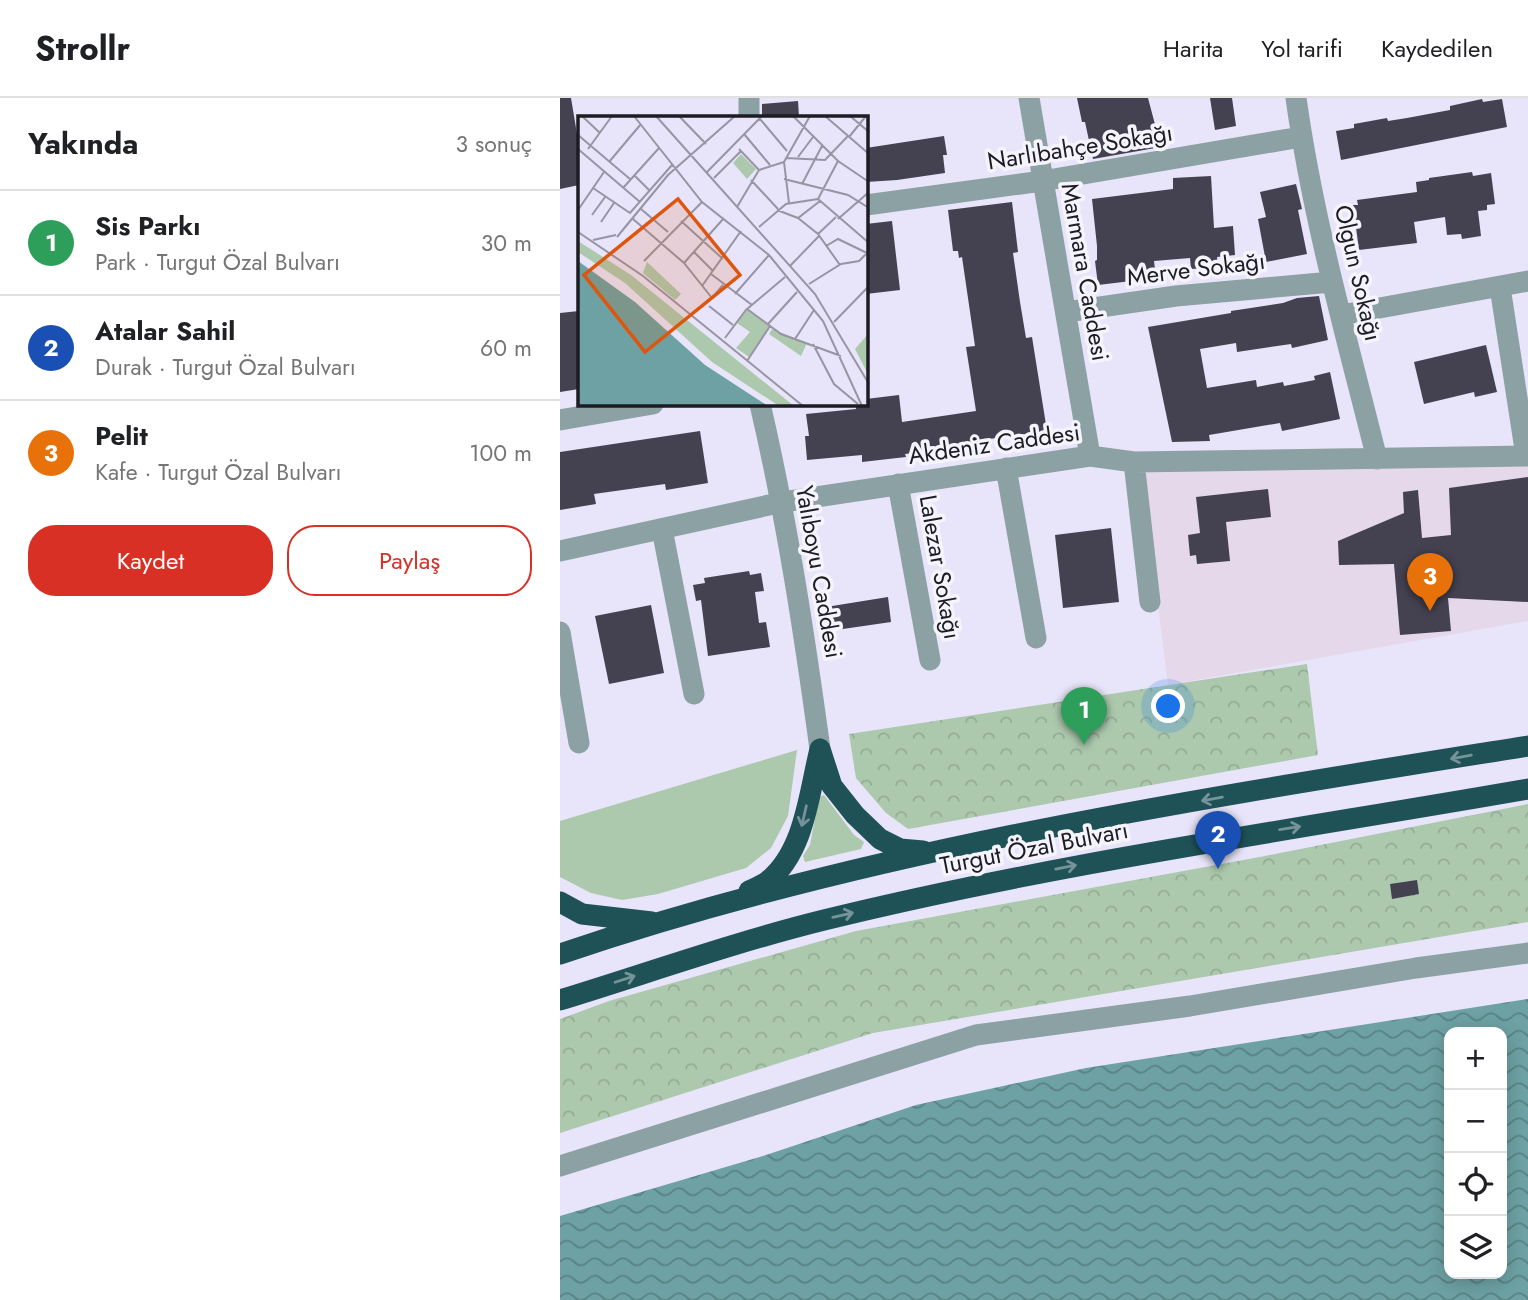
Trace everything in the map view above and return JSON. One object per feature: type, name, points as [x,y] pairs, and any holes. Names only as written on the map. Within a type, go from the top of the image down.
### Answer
[{"type":"highway","name":"Turgut Özal Bulvarı","points":[[560,954],[722,905],[934,852],[1234,794],[1528,746]]},
{"type":"highway","points":[[820,750],[832,786],[855,815],[880,839],[900,849],[934,852]]},
{"type":"highway","points":[[722,905],[768,881],[781,867],[799,836],[820,750]]},
{"type":"highway","name":"Turgut Özal Bulvarı","points":[[560,1000],[737,944],[912,899],[1117,857],[1528,789]]},
{"type":"highway","points":[[560,902],[582,914],[661,923]]},
{"type":"street","points":[[749,98],[749,116]]},
{"type":"street","name":"Marmara Caddesi","points":[[1029,98],[1090,456]]},
{"type":"street","name":"Olgun Sokağı","points":[[1296,98],[1301,137],[1332,282],[1377,458]]},
{"type":"street","name":"Narlıbahçe Sokağı","points":[[868,205],[1042,181],[1301,137]]},
{"type":"street","points":[[1340,315],[1528,281]]},
{"type":"street","name":"Merve Sokağı","points":[[1066,312],[1177,296],[1332,282]]},
{"type":"street","points":[[1500,287],[1527,456]]},
{"type":"street","name":"Yalıboyu Caddesi","points":[[760,406],[783,502],[820,750]]},
{"type":"street","points":[[560,420],[618,407]]},
{"type":"street","name":"Akdeniz Caddesi","points":[[560,551],[783,502],[1090,456],[1134,462],[1527,456]]},
{"type":"street","points":[[1134,462],[1150,602]]},
{"type":"street","points":[[1006,468],[1035,638]]},
{"type":"street","name":"Lalezar Sokağı","points":[[898,484],[930,660]]},
{"type":"street","points":[[662,529],[694,694]]},
{"type":"street","points":[[560,632],[579,743]]},
{"type":"street","points":[[560,1166],[976,1035],[1190,1006],[1416,968],[1528,953]]},
{"type":"shaded area","points":[[1528,463],[1528,621],[1168,685],[1141,471]]},
{"type":"green space","points":[[1307,664],[1318,755],[908,829],[886,813],[856,778],[849,734]]},
{"type":"green space","points":[[797,750],[788,816],[771,848],[746,868],[658,894],[622,900],[591,893],[560,877],[560,821]]},
{"type":"green space","points":[[824,795],[854,835],[864,842],[861,849],[805,862],[803,856],[810,845],[819,797]]},
{"type":"green space","points":[[1528,804],[1528,922],[873,1033],[560,1133],[560,1019],[609,1001],[856,931],[1265,856]]},
{"type":"water","points":[[1528,999],[1528,1300],[560,1300],[560,1216],[763,1156],[916,1105],[1086,1068]]},
{"type":"building","points":[[560,98],[571,98],[578,140],[578,185],[560,189]]},
{"type":"building","points":[[1077,98],[1148,98],[1161,147],[1093,159]]},
{"type":"building","points":[[1210,98],[1232,98],[1236,126],[1215,130]]},
{"type":"building","points":[[1482,99],[1483,102],[1502,99],[1507,127],[1341,160],[1336,131],[1354,128],[1354,124],[1450,110],[1450,106]]},
{"type":"building","points":[[798,101],[799,116],[762,116],[762,104]]},
{"type":"building","points":[[944,136],[947,155],[943,155],[945,173],[868,182],[868,148]]},
{"type":"building","points":[[1472,172],[1473,176],[1491,173],[1495,204],[1487,205],[1487,210],[1478,211],[1481,236],[1462,239],[1461,234],[1447,235],[1445,217],[1414,222],[1417,243],[1359,250],[1353,205],[1358,205],[1357,200],[1417,192],[1416,182]]},
{"type":"building","points":[[1211,176],[1214,228],[1233,226],[1235,255],[1217,257],[1218,267],[1191,269],[1190,258],[1154,261],[1156,278],[1098,285],[1092,199],[1173,189],[1173,178]]},
{"type":"building","points":[[1296,184],[1307,254],[1266,262],[1258,219],[1266,217],[1260,192]]},
{"type":"building","points":[[1012,202],[1018,252],[1013,253],[1020,302],[1026,338],[1032,337],[1047,431],[968,442],[969,446],[905,454],[906,457],[862,462],[862,455],[807,460],[805,436],[809,436],[806,414],[856,409],[856,406],[868,406],[868,399],[899,395],[902,422],[976,411],[966,347],[975,346],[962,257],[959,258],[958,251],[953,251],[948,210]]},
{"type":"building","points":[[892,221],[900,290],[868,294],[868,224]]},
{"type":"building","points":[[1319,296],[1328,340],[1292,348],[1291,344],[1237,352],[1236,343],[1200,349],[1207,388],[1256,380],[1257,387],[1283,382],[1284,386],[1315,380],[1314,376],[1330,372],[1340,419],[1282,431],[1280,423],[1209,435],[1210,441],[1172,442],[1148,327]]},
{"type":"building","points":[[578,311],[578,389],[560,392],[560,313]]},
{"type":"building","points":[[1486,345],[1497,392],[1475,397],[1474,392],[1424,404],[1414,362]]},
{"type":"building","points":[[700,431],[708,483],[666,490],[665,484],[594,494],[596,504],[560,510],[560,452]]},
{"type":"building","points":[[1528,477],[1528,602],[1448,598],[1451,631],[1400,635],[1394,564],[1339,565],[1338,541],[1404,513],[1403,492],[1418,490],[1422,538],[1451,535],[1449,488]]},
{"type":"building","points":[[1268,489],[1271,517],[1226,522],[1230,561],[1197,564],[1196,555],[1190,556],[1188,535],[1200,533],[1196,497]]},
{"type":"building","points":[[1111,528],[1119,602],[1063,608],[1055,535]]},
{"type":"building","points":[[749,571],[750,575],[761,573],[764,591],[755,592],[759,623],[766,622],[770,647],[708,656],[701,600],[696,601],[693,585],[705,583],[704,578]]},
{"type":"building","points":[[888,597],[891,622],[829,631],[826,607]]},
{"type":"building","points":[[651,605],[664,673],[609,684],[595,616]]},
{"type":"building","points":[[1417,880],[1419,894],[1392,899],[1390,884]]},
{"type":"place","name":"Pelit","points":[[1430,611]]},
{"type":"place","name":"Sis Parkı","points":[[1084,745]]},
{"type":"place","name":"Atalar Sahil","points":[[1218,869]]}]
